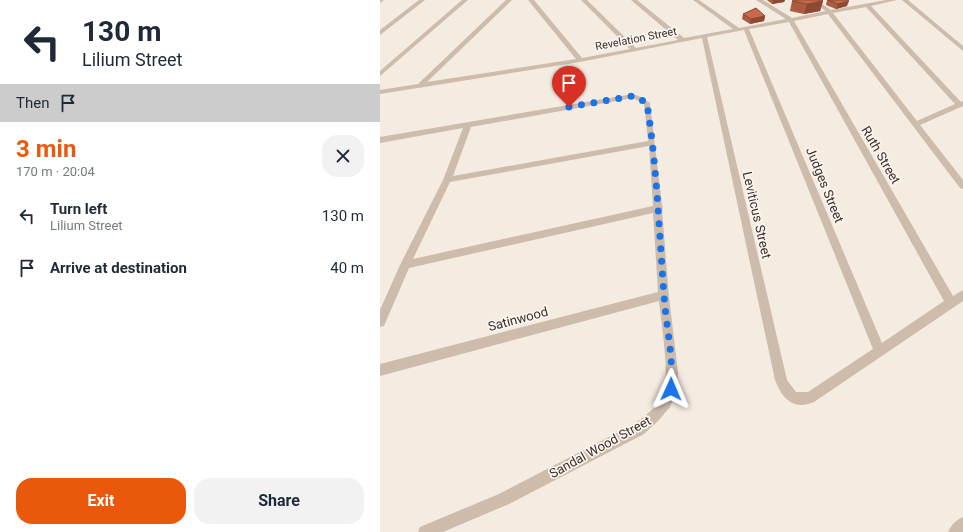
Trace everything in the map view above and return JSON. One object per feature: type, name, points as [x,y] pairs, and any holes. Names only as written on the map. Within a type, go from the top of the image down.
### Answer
[{"type":"street","points":[[380,33],[422,0]]},
{"type":"street","points":[[380,74],[465,0]]},
{"type":"street","points":[[422,85],[509,0]]},
{"type":"street","points":[[531,0],[580,60]]},
{"type":"street","points":[[584,0],[635,50]]},
{"type":"street","points":[[634,0],[682,40]]},
{"type":"street","points":[[696,0],[742,29]]},
{"type":"street","points":[[759,0],[790,19]]},
{"type":"street","points":[[812,0],[823,6],[829,12],[963,186]]},
{"type":"street","name":"Revelation Street","points":[[380,92],[580,60],[829,12],[867,3],[894,0]]},
{"type":"street","points":[[905,0],[963,49]]},
{"type":"street","points":[[867,3],[961,104],[915,124]]},
{"type":"street","name":"Ruth Street","points":[[790,19],[951,303]]},
{"type":"street","name":"Judges Street","points":[[742,29],[880,352]]},
{"type":"street","name":"Leviticus Street","points":[[704,36],[784,390],[792,397],[800,400],[810,398],[880,352]]},
{"type":"street","name":"Sandal Wood Street","points":[[425,532],[504,499],[639,429],[654,418],[664,406],[671,389],[672,375],[664,295],[659,208],[647,104],[643,100],[633,96],[468,124]]},
{"type":"street","points":[[380,140],[468,124]]},
{"type":"street","points":[[380,322],[405,265],[447,180],[468,124]]},
{"type":"street","points":[[447,180],[652,142]]},
{"type":"street","points":[[405,265],[659,208]]},
{"type":"street","name":"Satinwood","points":[[380,370],[664,295]]},
{"type":"street","points":[[880,352],[963,295]]},
{"type":"street","points":[[954,532],[963,524]]},
{"type":"building","points":[[828,0],[847,0],[849,1],[838,4]]},
{"type":"building","points":[[792,1],[823,1],[807,4]]},
{"type":"building","points":[[756,8],[765,16],[751,19],[743,14]]},
{"type":"route","points":[[569,107],[633,96],[643,100],[647,104],[659,208],[664,295],[672,375],[671,389]]}]
